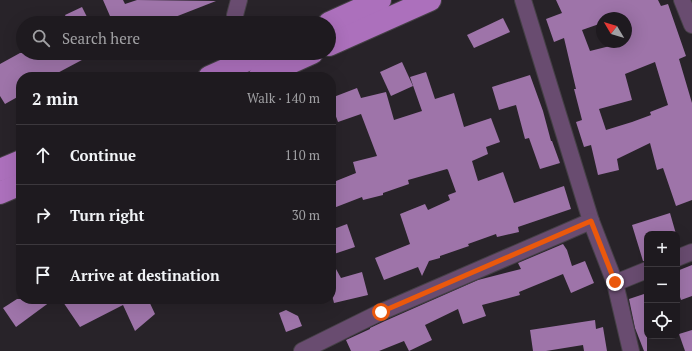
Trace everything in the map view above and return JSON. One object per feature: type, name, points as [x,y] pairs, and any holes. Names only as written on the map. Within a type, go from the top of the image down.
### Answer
[{"type":"main road","points":[[336,20],[380,0]]},
{"type":"main road","points":[[336,42],[430,0]]},
{"type":"main road","points":[[219,72],[242,60]]},
{"type":"main road","points":[[270,72],[297,60]]},
{"type":"main road","points":[[0,170],[16,162]]},
{"type":"main road","points":[[0,194],[16,186]]},
{"type":"street","points":[[235,16],[239,0]]},
{"type":"street","points":[[523,0],[591,221],[615,282],[631,351]]},
{"type":"street","points":[[682,0],[692,25]]},
{"type":"street","points":[[302,351],[381,312],[591,221]]},
{"type":"street","points":[[680,257],[692,252]]},
{"type":"street","points":[[615,282],[644,271]]},
{"type":"building","points":[[103,0],[123,0],[125,4],[137,0],[216,1],[178,16],[110,16]]},
{"type":"building","points":[[556,0],[658,0],[661,6],[668,4],[686,56],[679,59],[692,103],[692,200],[676,206],[663,168],[657,170],[650,143],[617,159],[619,170],[598,175],[591,145],[584,147],[576,122],[582,120],[564,38],[554,42],[546,19],[562,13]],"holes":[[[655,62],[668,105],[650,112],[651,115],[606,130],[599,109],[632,100],[625,74]]]},
{"type":"building","points":[[82,7],[86,16],[66,16]]},
{"type":"building","points":[[503,18],[510,32],[474,48],[467,35]]},
{"type":"building","points":[[16,55],[16,60],[82,60],[59,72],[16,72],[16,98],[5,104],[0,96],[0,64]]},
{"type":"building","points":[[402,62],[413,86],[391,96],[380,72]]},
{"type":"building","points":[[426,72],[435,99],[454,93],[464,127],[491,118],[500,142],[486,147],[488,154],[472,161],[478,181],[503,172],[514,203],[564,186],[571,209],[518,227],[519,232],[497,237],[496,234],[468,244],[469,246],[440,256],[440,258],[429,261],[422,276],[418,267],[384,280],[375,258],[410,244],[400,214],[425,204],[428,210],[450,200],[448,195],[456,192],[447,169],[408,180],[409,184],[383,193],[383,195],[363,200],[362,197],[336,207],[336,181],[356,173],[353,162],[377,156],[361,114],[338,122],[336,117],[336,96],[357,88],[361,98],[386,92],[394,120],[422,111],[410,77]]},
{"type":"building","points":[[530,75],[543,111],[551,141],[560,163],[540,169],[529,138],[525,139],[516,105],[499,110],[492,87]]},
{"type":"building","points":[[670,213],[675,231],[644,231],[643,261],[632,225]]},
{"type":"building","points":[[347,224],[355,247],[336,253],[336,228]]},
{"type":"building","points":[[563,244],[567,250],[572,266],[585,261],[594,283],[571,293],[563,274],[519,292],[520,295],[482,305],[486,316],[463,324],[458,309],[425,325],[432,340],[409,351],[404,341],[379,351],[351,351],[346,340],[478,280],[521,269],[518,263]]},
{"type":"building","points":[[692,265],[692,296],[681,300],[680,297],[680,270]]},
{"type":"building","points":[[336,269],[341,278],[362,272],[368,295],[336,303]]},
{"type":"building","points":[[644,294],[644,339],[647,339],[647,351],[644,351],[635,328],[629,299]]},
{"type":"building","points":[[16,300],[16,304],[47,304],[16,327],[3,308]]},
{"type":"building","points":[[64,304],[150,304],[155,314],[135,331],[123,305],[80,327]]},
{"type":"building","points":[[286,310],[298,316],[302,326],[286,332],[279,313]]},
{"type":"building","points":[[595,320],[596,329],[603,327],[607,351],[584,351],[583,345],[546,351],[533,351],[530,330]]},
{"type":"building","points":[[692,330],[692,351],[685,351],[680,334]]},
{"type":"route","points":[[381,312],[591,221],[615,282]]}]
